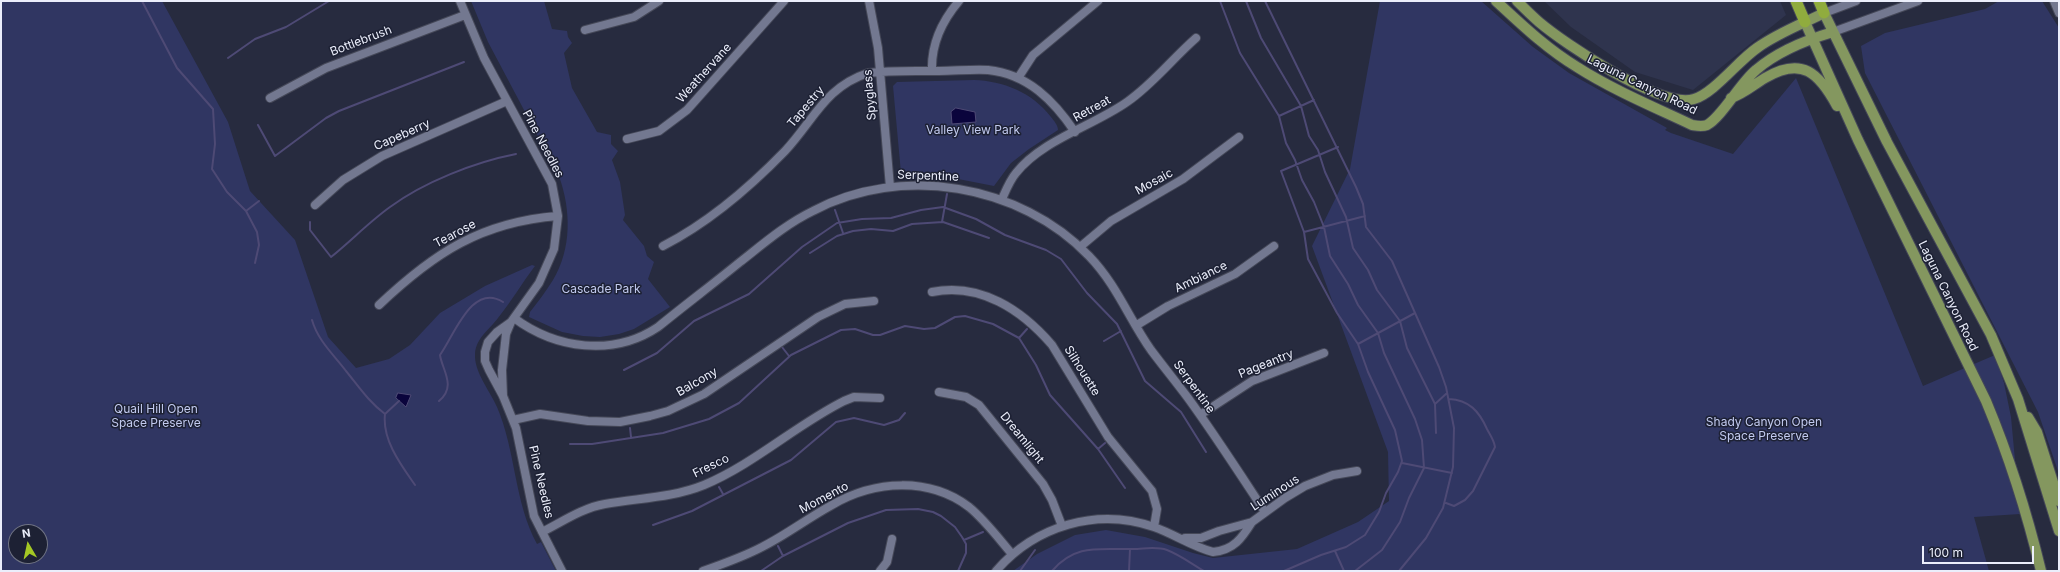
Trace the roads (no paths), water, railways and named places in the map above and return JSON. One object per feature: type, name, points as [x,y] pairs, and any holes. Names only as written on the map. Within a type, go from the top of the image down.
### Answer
[{"type":"highway","points":[[1796,1],[1805,22]]},
{"type":"highway","points":[[1819,1],[1824,13]]},
{"type":"main road","name":"Laguna Canyon Road","points":[[1496,1],[1530,33],[1577,67],[1632,97],[1692,125],[1700,127],[1712,122],[1746,79],[1769,60],[1814,38],[1833,32]]},
{"type":"main road","name":"Laguna Canyon Road","points":[[1517,1],[1540,22],[1585,55],[1638,85],[1680,101],[1694,99],[1706,92],[1756,48],[1775,36],[1824,13],[1887,142],[1991,335],[2018,399],[2059,531]]},
{"type":"main road","name":"Laguna Canyon Road","points":[[1805,22],[1814,38],[1858,140],[1989,408],[2007,452],[2031,529],[2041,571]]},
{"type":"main road","points":[[1731,98],[1749,90],[1763,79],[1780,71],[1794,68],[1807,70],[1816,75],[1827,89],[1850,131],[1858,140]]},
{"type":"main road","points":[[2018,399],[2037,432],[2059,501]]},
{"type":"street","name":"Pine Needles","points":[[460,1],[484,58],[552,184],[558,216],[556,239],[552,257],[539,283],[513,320],[506,334],[502,364],[503,396]]},
{"type":"street","points":[[584,30],[634,17],[659,1]]},
{"type":"street","name":"Weathervane","points":[[627,139],[659,131],[687,110],[784,1]]},
{"type":"street","name":"Spyglass","points":[[869,1],[876,37],[880,72],[890,187]]},
{"type":"street","points":[[932,71],[936,41],[946,19],[959,1]]},
{"type":"street","points":[[1018,78],[1033,55],[1098,1]]},
{"type":"street","points":[[1824,13],[1856,1]]},
{"type":"street","points":[[1833,32],[1918,1]]},
{"type":"street","points":[[2054,1],[2059,13]]},
{"type":"street","name":"Bottlebrush","points":[[270,98],[326,68],[465,15]]},
{"type":"street","name":"Retreat","points":[[1002,199],[1011,180],[1022,166],[1039,153],[1115,110],[1137,95],[1196,38]]},
{"type":"street","name":"Tapestry","points":[[663,246],[685,235],[758,177],[786,150],[819,107],[833,92],[862,76],[880,72],[989,70],[1018,78],[1038,90],[1051,100],[1075,132]]},
{"type":"street","name":"Capeberry","points":[[315,204],[344,180],[382,156],[507,101]]},
{"type":"street","name":"Mosaic","points":[[1080,247],[1111,221],[1184,179],[1239,137]]},
{"type":"street","name":"Serpentine","points":[[513,320],[552,338],[581,346],[607,346],[632,341],[658,327],[767,241],[803,216],[843,198],[890,187],[941,187],[974,192],[1002,199],[1045,222],[1080,247],[1110,281],[1150,348],[1200,415],[1265,512]]},
{"type":"street","name":"Tearose","points":[[379,305],[424,266],[466,241],[507,223],[558,216]]},
{"type":"street","name":"Ambiance","points":[[1137,325],[1168,306],[1227,279],[1274,246]]},
{"type":"street","name":"Silhouette","points":[[932,292],[959,289],[991,298],[1008,306],[1043,334],[1052,345],[1108,437],[1152,491],[1157,509],[1154,527]]},
{"type":"street","name":"Balcony","points":[[513,420],[540,414],[588,421],[620,422],[668,411],[704,394],[818,317],[846,304],[874,301]]},
{"type":"street","name":"Pine Needles","points":[[513,320],[492,336],[488,342],[485,352],[488,370],[503,396],[513,420],[521,448],[533,510],[542,532],[562,571]]},
{"type":"street","name":"Pageantry","points":[[1200,415],[1252,381],[1324,353]]},
{"type":"street","name":"Dreamlight","points":[[939,392],[966,397],[979,405],[1043,484],[1052,500],[1062,526]]},
{"type":"street","name":"Fresco","points":[[542,532],[590,508],[605,504],[670,495],[702,486],[735,468],[844,401],[854,397],[880,398]]},
{"type":"street","name":"Luminous","points":[[996,571],[1012,554],[1034,539],[1062,526],[1086,520],[1126,520],[1154,527],[1182,538],[1206,550],[1213,552],[1224,550],[1237,543],[1252,522],[1285,498],[1314,482],[1333,475],[1357,471]]},
{"type":"street","name":"Momento","points":[[703,571],[762,547],[843,500],[861,492],[892,485],[911,484],[927,487],[941,491],[956,499],[970,508],[1012,554]]},
{"type":"street","name":"Luminous","points":[[1182,538],[1201,538],[1219,531],[1252,522]]},
{"type":"street","points":[[880,571],[887,562],[892,539]]},
{"type":"waterway","points":[[142,1],[177,68],[213,109],[215,144],[212,169],[227,192],[246,211],[257,232],[259,245],[255,263]]},
{"type":"waterway","points":[[228,58],[255,39],[286,27],[329,1]]},
{"type":"waterway","points":[[1220,1],[1240,53],[1279,116],[1286,143],[1324,227],[1330,256],[1348,284],[1358,305],[1378,333],[1384,353],[1415,419],[1422,440],[1424,468],[1409,498],[1400,522],[1382,550],[1355,571]]},
{"type":"waterway","points":[[1246,1],[1261,38],[1301,106],[1309,136],[1318,150],[1325,172],[1346,217],[1353,248],[1368,270],[1377,290],[1400,321],[1407,348],[1435,404],[1436,433]]},
{"type":"waterway","points":[[1265,1],[1356,187],[1363,204],[1366,227],[1392,261],[1439,367],[1446,387],[1454,428],[1453,467],[1443,508],[1426,538],[1399,571]]},
{"type":"waterway","points":[[258,125],[275,156],[326,118],[339,111],[464,62]]},
{"type":"waterway","points":[[1279,116],[1314,100]]},
{"type":"waterway","points":[[1284,571],[1321,555],[1346,547],[1365,535],[1379,512],[1386,493],[1398,472],[1402,461],[1395,430],[1368,372],[1358,344],[1337,313],[1308,259],[1304,232],[1281,171],[1338,147]]},
{"type":"waterway","points":[[310,222],[310,230],[331,257],[382,213],[418,189],[450,174],[484,162],[516,154]]},
{"type":"waterway","points":[[942,222],[947,194]]},
{"type":"waterway","points":[[246,211],[259,201]]},
{"type":"waterway","points":[[624,370],[657,353],[694,321],[749,294],[802,247],[837,223],[862,219],[891,218],[921,210],[943,207],[976,219],[1005,235],[1046,250],[1061,259],[1087,293],[1117,324],[1145,381],[1181,412],[1206,452]]},
{"type":"waterway","points":[[835,210],[843,233]]},
{"type":"waterway","points":[[1304,232],[1365,216]]},
{"type":"waterway","points":[[810,253],[837,236],[853,231],[871,229],[893,231],[912,224],[943,222],[989,238]]},
{"type":"waterway","points":[[439,401],[447,390],[448,384],[440,355],[465,314],[473,305],[482,299],[492,298],[503,302]]},
{"type":"waterway","points":[[1358,344],[1415,313]]},
{"type":"waterway","points":[[570,444],[592,444],[663,433],[709,419],[739,403],[791,355],[841,330],[855,329],[873,335],[880,335],[905,326],[924,329],[935,328],[955,317],[965,316],[993,324],[1019,338],[1036,365],[1050,395],[1098,449],[1125,488]]},
{"type":"waterway","points":[[312,320],[318,335],[327,347],[364,394],[385,414]]},
{"type":"waterway","points":[[1019,338],[1027,329]]},
{"type":"waterway","points":[[1104,341],[1121,331]]},
{"type":"waterway","points":[[782,347],[789,356]]},
{"type":"waterway","points":[[1435,404],[1447,393]]},
{"type":"waterway","points":[[1446,503],[1454,506],[1465,500],[1473,491],[1495,447],[1492,438],[1477,412],[1468,404],[1449,399]]},
{"type":"waterway","points":[[399,401],[385,414],[386,433],[394,452],[415,485]]},
{"type":"waterway","points":[[653,525],[692,511],[791,460],[836,422],[854,418],[884,425],[899,420],[905,413]]},
{"type":"waterway","points":[[630,428],[631,437]]},
{"type":"waterway","points":[[1098,449],[1105,443]]},
{"type":"waterway","points":[[1402,463],[1452,473]]},
{"type":"waterway","points":[[719,487],[723,494]]},
{"type":"waterway","points":[[761,571],[783,556],[848,523],[886,510],[918,509],[933,512],[941,516],[955,527],[962,537],[966,544],[966,553],[958,571]]},
{"type":"waterway","points":[[964,540],[983,532]]},
{"type":"waterway","points":[[778,546],[783,556]]},
{"type":"waterway","points":[[1052,571],[1061,562],[1079,552],[1099,549],[1154,548],[1172,552],[1204,571]]},
{"type":"waterway","points":[[1129,571],[1130,549]]},
{"type":"waterway","points":[[1020,571],[1035,550]]},
{"type":"waterway","points":[[1335,551],[1344,571]]},
{"type":"park label","name":"Valley View Park","points":[[973,130]]},
{"type":"park label","name":"Cascade Park","points":[[601,289]]},
{"type":"park label","name":"Quail Hill Open Space Preserve","points":[[156,416]]},
{"type":"park label","name":"Shady Canyon Open Space Preserve","points":[[1764,429]]}]
